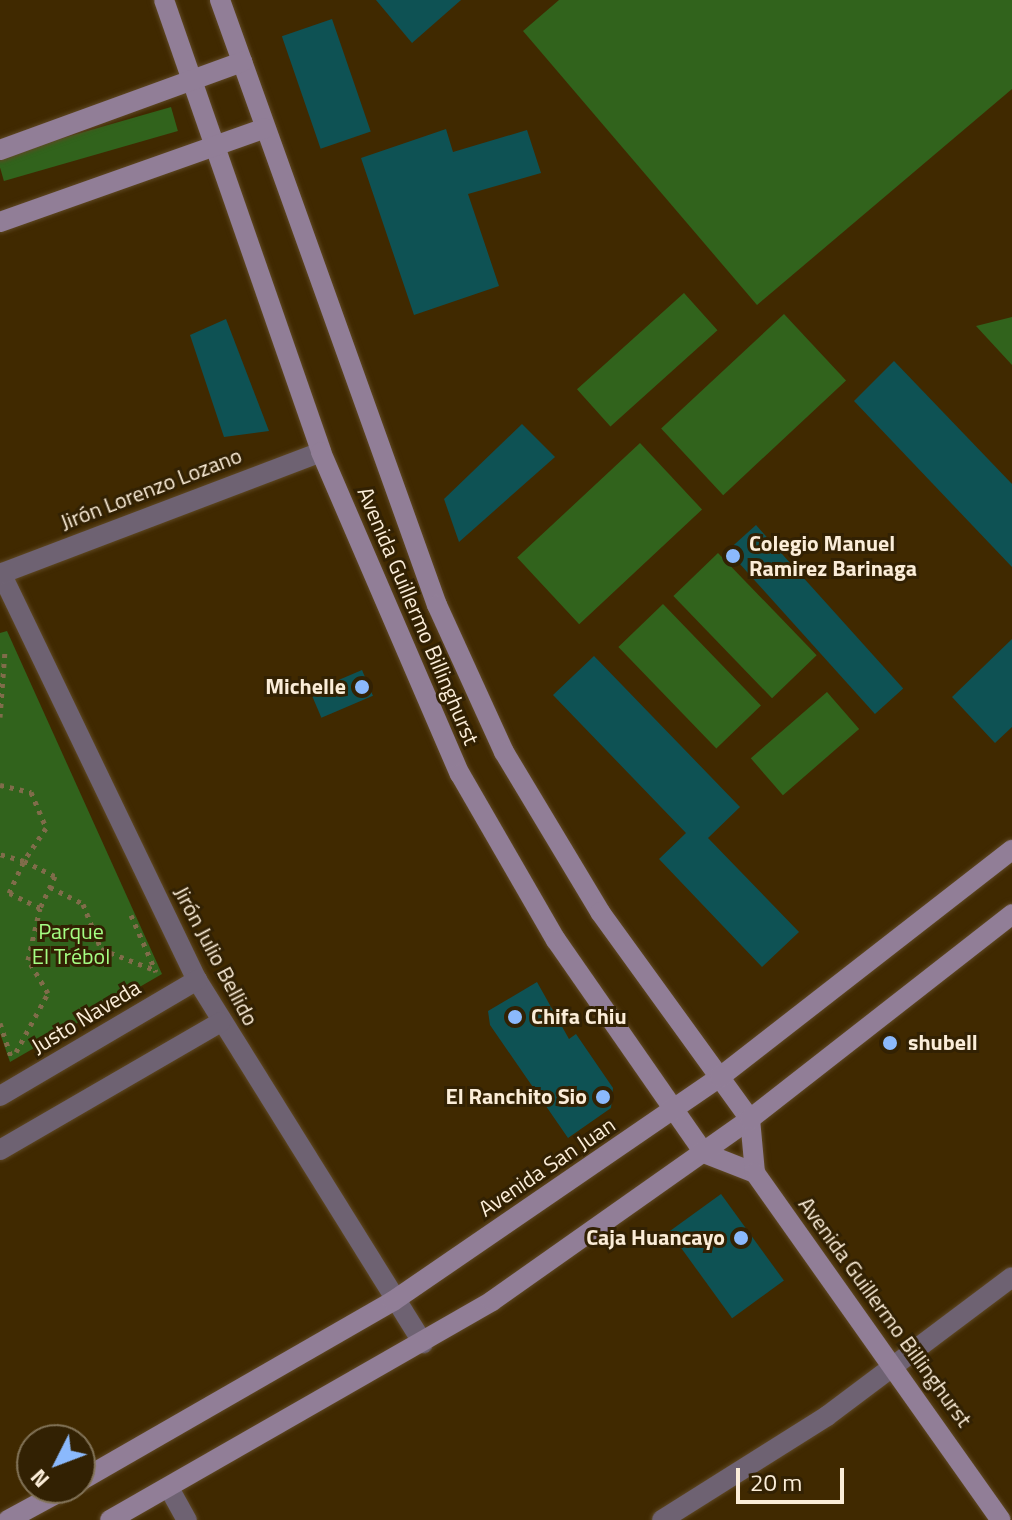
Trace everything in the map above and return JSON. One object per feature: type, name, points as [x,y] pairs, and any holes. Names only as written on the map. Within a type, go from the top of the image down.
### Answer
[{"type":"main road","name":"Avenida Guillermo Billinghurst","points":[[164,0],[321,452],[460,774],[556,940],[704,1153]]},
{"type":"main road","name":"Avenida Guillermo Billinghurst","points":[[220,0],[437,605],[504,752],[600,912],[750,1119]]},
{"type":"main road","points":[[0,150],[242,62]]},
{"type":"main road","points":[[0,222],[265,128]]},
{"type":"main road","name":"Avenida San Juan","points":[[96,1472],[393,1301],[720,1077],[1012,850]]},
{"type":"main road","points":[[110,1520],[423,1343],[704,1153],[1012,914]]},
{"type":"main road","points":[[704,1153],[755,1173],[750,1119]]},
{"type":"main road","name":"Avenida Guillermo Billinghurst","points":[[755,1173],[896,1366],[1001,1520]]},
{"type":"main road","points":[[8,1520],[38,1504]]},
{"type":"street","name":"Jirón Lorenzo Lozano","points":[[1,573],[321,452]]},
{"type":"street","name":"Jirón Julio Bellido","points":[[1,573],[197,980],[393,1301],[423,1343]]},
{"type":"street","name":"Justo Naveda","points":[[0,1096],[197,980]]},
{"type":"street","points":[[0,1150],[221,1022]]},
{"type":"street","points":[[662,1520],[896,1366],[1012,1277]]},
{"type":"street","points":[[169,1488],[187,1520]]},
{"type":"path","points":[[0,642],[6,640],[13,654]]},
{"type":"path","points":[[0,785],[31,792],[46,828],[24,861],[9,893],[40,908]]},
{"type":"path","points":[[0,854],[24,861],[55,876],[40,908],[28,960],[48,993],[6,1072]]},
{"type":"path","points":[[50,887],[83,904],[101,949],[156,971],[197,980]]},
{"type":"path","points":[[124,899],[156,971]]},
{"type":"path","points":[[143,979],[156,971]]},
{"type":"path","points":[[0,1023],[12,1058]]},
{"type":"path","points":[[12,1058],[38,1043]]},
{"type":"green space","points":[[559,0],[1012,0],[1012,89],[757,305],[523,31]]},
{"type":"green space","points":[[171,107],[178,131],[4,181],[0,156]]},
{"type":"green space","points":[[684,293],[717,330],[610,427],[577,389]]},
{"type":"green space","points":[[784,314],[846,381],[723,495],[661,429]]},
{"type":"green space","points":[[1012,317],[1012,365],[976,326]]},
{"type":"green space","points":[[640,443],[702,510],[579,624],[517,558]]},
{"type":"green space","points":[[718,553],[817,655],[772,698],[673,596]]},
{"type":"green space","points":[[663,604],[761,705],[716,748],[618,647]]},
{"type":"green space","name":"Parque El Trébol","points":[[7,631],[162,974],[10,1062],[0,1033],[0,633]]},
{"type":"green space","points":[[827,692],[859,729],[783,795],[751,758]]},
{"type":"building","points":[[376,0],[461,0],[412,43]]},
{"type":"building","points":[[332,19],[371,132],[321,149],[282,36]]},
{"type":"building","points":[[446,129],[453,152],[527,130],[541,173],[468,194],[499,286],[414,315],[361,158]]},
{"type":"building","points":[[226,319],[269,431],[224,437],[190,335]]},
{"type":"building","points":[[894,361],[1012,484],[1012,567],[854,401]]},
{"type":"building","points":[[522,424],[555,457],[459,542],[444,499]]},
{"type":"building","points":[[756,525],[903,688],[875,714],[728,550]]},
{"type":"building","points":[[1012,639],[1012,727],[995,743],[952,697]]},
{"type":"building","points":[[594,656],[740,807],[708,838],[799,932],[762,967],[659,859],[686,833],[553,695]]},
{"type":"building","points":[[362,670],[373,696],[321,718],[310,692]]},
{"type":"building","points":[[537,982],[569,1039],[576,1034],[613,1088],[611,1108],[568,1138],[490,1025],[488,1011]]},
{"type":"building","points":[[721,1194],[784,1281],[732,1318],[669,1232]]},
{"type":"place","name":"Colegio Manuel Ramirez Barinaga","points":[[733,556]]},
{"type":"place","name":"Michelle","points":[[362,687]]},
{"type":"place","name":"Chifa Chiu","points":[[515,1017]]},
{"type":"place","name":"shubell","points":[[890,1043]]},
{"type":"place","name":"El Ranchito Sio","points":[[603,1097]]},
{"type":"place","name":"Caja Huancayo","points":[[741,1238]]}]
